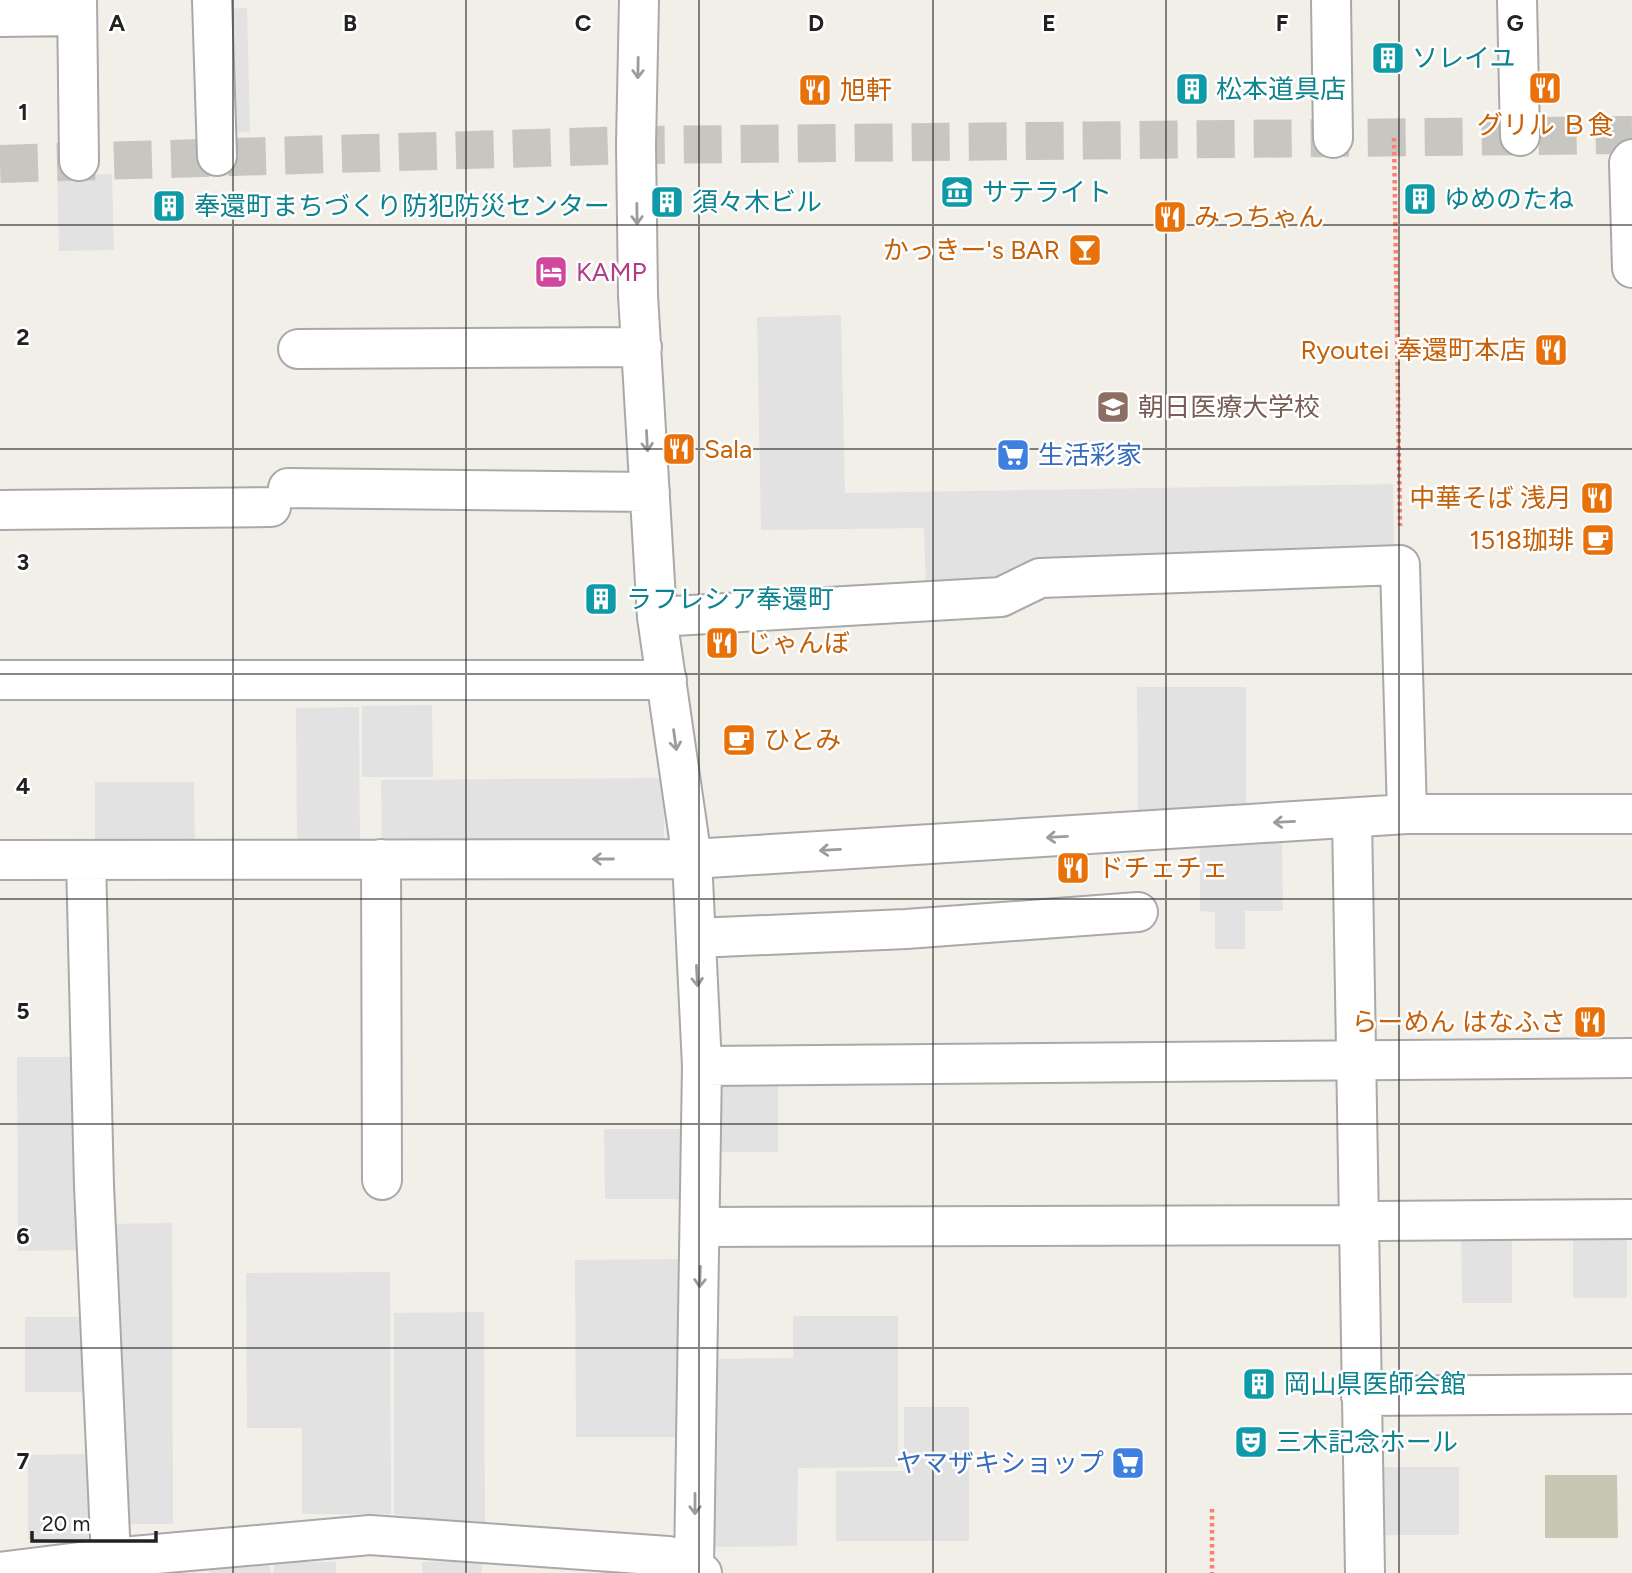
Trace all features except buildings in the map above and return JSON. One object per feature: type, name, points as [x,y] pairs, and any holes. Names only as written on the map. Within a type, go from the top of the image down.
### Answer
[{"type":"street","points":[[217,156],[212,0],[222,0]]},
{"type":"street","points":[[0,1572],[111,1558],[370,1535],[668,1556],[698,1570],[702,1066],[692,859],[657,617],[642,347],[636,145],[639,0]]},
{"type":"street","points":[[1331,0],[1333,138]]},
{"type":"street","points":[[1517,0],[1520,136]]},
{"type":"street","points":[[0,17],[77,8],[79,161]]},
{"type":"street","points":[[1632,159],[1629,163],[1632,268]]},
{"type":"street","points":[[298,349],[642,347]]},
{"type":"street","points":[[0,510],[279,497],[650,492]]},
{"type":"street","points":[[657,617],[1001,597],[1040,578],[1400,565],[1407,814]]},
{"type":"street","points":[[0,680],[667,680]]},
{"type":"street","points":[[0,860],[692,859],[1407,814],[1632,814]]},
{"type":"street","points":[[1352,818],[1365,1573]]},
{"type":"street","points":[[381,859],[382,1180]]},
{"type":"street","points":[[86,860],[94,1185],[111,1558]]},
{"type":"street","points":[[696,938],[906,929],[1138,912]]},
{"type":"street","points":[[702,1066],[1632,1058]]},
{"type":"street","points":[[702,1227],[1358,1225],[1377,1221],[1632,1219]]},
{"type":"street","points":[[1361,1396],[1632,1394]]},
{"type":"path","points":[[1394,138],[1400,565]]},
{"type":"path","points":[[1212,1509],[1212,1573]]},
{"type":"shaded area","points":[[247,8],[250,132],[225,133],[222,9]]},
{"type":"shaded area","points":[[112,174],[114,250],[59,251],[57,175]]},
{"type":"shaded area","points":[[841,315],[845,493],[1393,484],[1394,555],[926,594],[924,528],[761,530],[757,317]]},
{"type":"shaded area","points":[[1137,687],[1246,687],[1246,814],[1138,822]]},
{"type":"shaded area","points":[[432,705],[433,777],[362,777],[362,706]]},
{"type":"shaded area","points":[[359,707],[360,849],[297,849],[296,708]]},
{"type":"shaded area","points":[[664,778],[664,848],[382,850],[381,780]]},
{"type":"shaded area","points":[[95,782],[194,782],[195,849],[95,850]]},
{"type":"shaded area","points":[[1282,830],[1283,911],[1245,911],[1245,949],[1215,949],[1215,912],[1200,911],[1200,836]]},
{"type":"shaded area","points":[[17,1057],[81,1057],[82,1250],[18,1251]]},
{"type":"shaded area","points":[[710,1074],[778,1074],[778,1152],[710,1152]]},
{"type":"shaded area","points":[[604,1129],[688,1129],[689,1199],[605,1199]]},
{"type":"shaded area","points":[[172,1223],[173,1524],[118,1524],[106,1224]]},
{"type":"shaded area","points":[[1573,1231],[1627,1231],[1627,1298],[1573,1298]]},
{"type":"shaded area","points":[[1461,1233],[1512,1233],[1512,1303],[1462,1303]]},
{"type":"shaded area","points":[[689,1259],[683,1437],[576,1437],[575,1260]]},
{"type":"shaded area","points":[[390,1272],[391,1514],[302,1514],[302,1428],[247,1428],[246,1273]]},
{"type":"shaded area","points":[[484,1312],[485,1527],[394,1514],[394,1313]]},
{"type":"shaded area","points":[[793,1316],[898,1316],[898,1467],[798,1468],[797,1546],[711,1547],[711,1359],[793,1358]]},
{"type":"shaded area","points":[[25,1317],[89,1317],[89,1392],[25,1392]]},
{"type":"shaded area","points":[[904,1407],[969,1407],[969,1541],[836,1541],[836,1471],[904,1471]]},
{"type":"shaded area","points":[[93,1454],[93,1539],[28,1539],[28,1455]]},
{"type":"shaded area","points":[[1377,1467],[1459,1467],[1459,1535],[1377,1535]]},
{"type":"shaded area","points":[[1545,1475],[1617,1475],[1618,1538],[1545,1538]]},
{"type":"shaded area","points":[[482,1561],[482,1573],[422,1573],[422,1562]]},
{"type":"shaded area","points":[[274,1562],[336,1562],[336,1573],[274,1573]]},
{"type":"shaded area","points":[[210,1566],[270,1566],[270,1573],[210,1573]]},
{"type":"tunnel","points":[[0,164],[636,145],[1632,135]]},
{"type":"place","name":"ソレイユ","points":[[1388,58]]},
{"type":"place","name":"グリル Ｂ食","points":[[1545,88]]},
{"type":"place","name":"松本道具店","points":[[1192,89]]},
{"type":"place","name":"旭軒","points":[[815,90]]},
{"type":"place","name":"サテライト","points":[[957,192]]},
{"type":"place","name":"ゆめのたね","points":[[1420,199]]},
{"type":"place","name":"須々木ビル","points":[[667,202]]},
{"type":"place","name":"奉還町まちづくり防犯防災センター","points":[[169,206]]},
{"type":"place","name":"みっちゃん","points":[[1170,217]]},
{"type":"place","name":"かっきー's BAR","points":[[1085,250]]},
{"type":"place","name":"KAMP","points":[[551,272]]},
{"type":"place","name":"Ryoutei 奉還町本店","points":[[1551,350]]},
{"type":"place","name":"朝日医療大学校","points":[[1113,407]]},
{"type":"place","name":"Sala","points":[[679,449]]},
{"type":"place","name":"生活彩家","points":[[1013,455]]},
{"type":"place","name":"中華そば 浅月","points":[[1597,498]]},
{"type":"place","name":"1518珈琲","points":[[1598,540]]},
{"type":"place","name":"ラフレシア奉還町","points":[[601,599]]},
{"type":"place","name":"じゃんぼ","points":[[722,643]]},
{"type":"place","name":"ひとみ","points":[[739,740]]},
{"type":"place","name":"ドチェチェ","points":[[1073,868]]},
{"type":"place","name":"らーめん はなふさ","points":[[1590,1022]]},
{"type":"place","name":"岡山県医師会館","points":[[1259,1384]]},
{"type":"place","name":"三木記念ホール","points":[[1251,1442]]},
{"type":"place","name":"ヤマザキショップ","points":[[1128,1463]]}]
